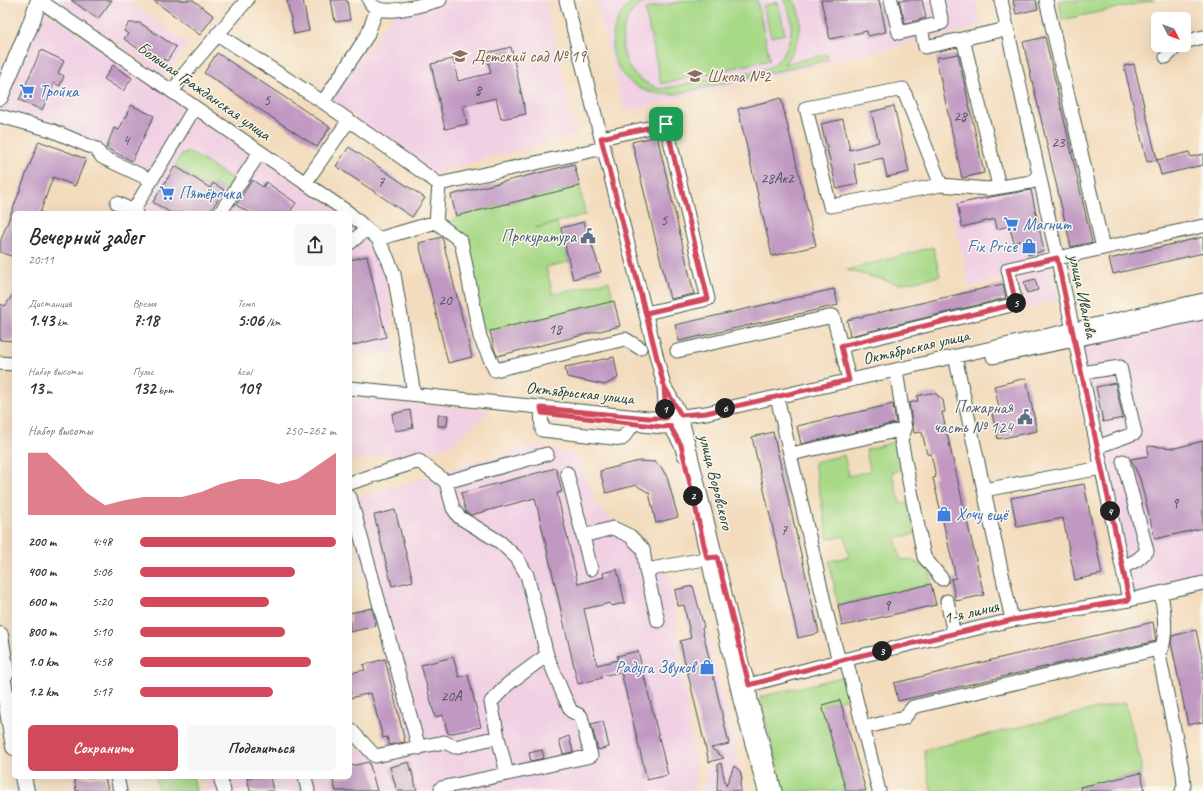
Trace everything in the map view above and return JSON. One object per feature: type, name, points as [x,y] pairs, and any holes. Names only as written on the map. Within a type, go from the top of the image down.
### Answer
[{"type":"main road","points":[[0,85],[34,0]]},
{"type":"main road","points":[[0,97],[39,0]]},
{"type":"main road","points":[[0,636],[12,715]]},
{"type":"main road","points":[[0,663],[12,717]]},
{"type":"main road","points":[[19,779],[21,791]]},
{"type":"main road","points":[[24,779],[26,791]]},
{"type":"street","name":"Большая Гражданская улица","points":[[39,0],[173,91],[345,211]]},
{"type":"street","points":[[323,102],[367,36],[373,4],[392,11],[440,0]]},
{"type":"street","name":"улица Воровского","points":[[566,0],[664,386],[749,685],[751,700],[775,791]]},
{"type":"street","points":[[891,0],[899,33],[942,23],[937,0]]},
{"type":"street","name":"улица Иванова","points":[[1001,0],[1129,600]]},
{"type":"street","points":[[1046,0],[1103,248]]},
{"type":"street","points":[[173,91],[185,73],[240,3]]},
{"type":"street","points":[[921,28],[925,47],[1007,28]]},
{"type":"street","points":[[217,34],[323,102],[439,184],[602,143],[666,124],[708,299],[646,313]]},
{"type":"street","points":[[1191,40],[1203,37]]},
{"type":"street","points":[[963,38],[998,186]]},
{"type":"street","points":[[1166,57],[1171,52]]},
{"type":"street","points":[[941,185],[903,89],[806,108],[830,206],[941,185],[988,189],[998,186],[1032,182],[1039,176]]},
{"type":"street","points":[[135,211],[151,180],[195,107]]},
{"type":"street","points":[[0,116],[50,130],[96,149],[102,157],[151,180]]},
{"type":"street","points":[[305,183],[349,120]]},
{"type":"street","points":[[221,211],[260,152]]},
{"type":"street","points":[[436,222],[439,184]]},
{"type":"street","points":[[117,203],[132,211]]},
{"type":"street","name":"Большая Гражданская улица","points":[[352,216],[378,239],[394,274],[414,394]]},
{"type":"street","points":[[378,239],[436,222]]},
{"type":"street","points":[[436,222],[461,241],[480,337],[495,370],[625,340],[640,348]]},
{"type":"street","points":[[841,346],[1016,304],[1008,269],[1203,226]]},
{"type":"street","points":[[352,241],[367,229]]},
{"type":"street","name":"Октябрьская улица","points":[[352,388],[414,394],[636,421],[675,421],[706,413],[778,400],[849,380],[897,374],[1073,335],[1203,300]]},
{"type":"street","points":[[1073,335],[1203,313]]},
{"type":"street","points":[[677,351],[833,316],[849,380]]},
{"type":"street","points":[[0,358],[12,358]]},
{"type":"street","points":[[956,361],[1012,620]]},
{"type":"street","points":[[0,363],[12,364]]},
{"type":"street","points":[[1081,373],[1120,367],[1135,433],[1097,447]]},
{"type":"street","points":[[879,791],[863,728],[828,619],[778,400],[897,374],[905,429],[901,440],[924,557],[942,579]]},
{"type":"street","points":[[352,394],[541,410],[542,430],[622,439],[636,421]]},
{"type":"street","points":[[791,454],[905,429]]},
{"type":"street","points":[[446,482],[547,454]]},
{"type":"street","points":[[1123,460],[1147,551],[1137,560],[1123,567]]},
{"type":"street","points":[[352,483],[419,461],[446,482],[453,508],[459,517],[500,542],[517,558],[527,576],[547,655],[571,711],[581,716],[591,756],[441,788],[442,791]]},
{"type":"street","points":[[984,490],[1101,468]]},
{"type":"street","points":[[567,473],[591,569]]},
{"type":"street","points":[[352,504],[419,748]]},
{"type":"street","points":[[583,536],[613,528],[630,536],[643,549],[646,570],[658,621]]},
{"type":"street","points":[[646,570],[712,558],[741,704],[765,791]]},
{"type":"street","name":"1-я линия","points":[[749,685],[842,660],[1012,620],[1129,600],[1203,583]]},
{"type":"street","points":[[863,728],[904,718],[913,707],[1162,648],[1164,640],[1164,610],[1161,593]]},
{"type":"street","points":[[948,601],[954,634]]},
{"type":"street","points":[[1158,649],[1183,774],[1184,785],[1182,791]]},
{"type":"street","points":[[507,774],[491,702],[508,684],[547,655]]},
{"type":"street","points":[[352,731],[375,756],[444,742],[455,747],[498,737]]},
{"type":"street","points":[[117,779],[120,791]]},
{"type":"street","points":[[221,779],[224,791]]},
{"type":"street","points":[[305,779],[308,791]]},
{"type":"shaded area","points":[[54,0],[128,0],[188,44],[165,77]]},
{"type":"shaded area","name":"Детский сад № 19","points":[[453,0],[545,0],[576,134],[432,174],[329,98],[394,14]]},
{"type":"shaded area","name":"Школа №2","points":[[595,0],[976,0],[982,26],[625,112]]},
{"type":"shaded area","points":[[45,11],[337,211],[142,211],[155,183],[0,110],[0,104],[31,23]]},
{"type":"shaded area","points":[[1031,182],[1059,300],[1024,309],[1015,275],[970,287],[950,201]]},
{"type":"shaded area","points":[[352,225],[384,257],[396,354],[352,356]]},
{"type":"shaded area","points":[[1203,300],[1203,586],[1129,600],[1072,330]]},
{"type":"shaded area","points":[[352,397],[490,410],[449,447],[352,461]]},
{"type":"shaded area","points":[[537,444],[557,451],[578,455],[597,506],[671,577],[697,782],[689,791],[208,791],[205,779],[352,779],[352,746],[362,752],[410,743],[352,532],[352,499]]},
{"type":"shaded area","points":[[697,585],[745,791],[703,791],[709,762],[680,641],[690,631],[684,605],[678,606],[675,590]]},
{"type":"green space","points":[[633,0],[652,0],[634,9],[628,17],[623,36],[624,56],[634,74],[646,83],[660,89],[766,69],[775,63],[787,48],[790,38],[791,18],[783,0],[794,0],[800,17],[800,34],[794,49],[784,64],[827,54],[828,60],[676,94],[656,93],[639,87],[626,77],[617,64],[612,49],[613,32],[620,16]]},
{"type":"green space","points":[[687,0],[757,0],[770,60],[661,84],[645,9]]},
{"type":"green space","points":[[1059,0],[1155,0],[1062,20]]},
{"type":"green space","points":[[778,2],[785,34],[771,37],[763,6]]},
{"type":"green space","points":[[189,152],[235,180],[228,193],[213,183],[210,188],[175,166],[181,155]]},
{"type":"green space","points":[[580,186],[585,215],[535,228],[557,223],[569,262],[546,267],[553,294],[609,281],[614,301],[490,331],[478,324],[461,241],[446,229],[456,216]]},
{"type":"green space","points":[[933,247],[940,276],[899,284],[847,270]]},
{"type":"green space","points":[[901,440],[907,468],[892,473],[900,503],[906,503],[911,507],[915,534],[895,538],[901,560],[909,559],[930,569],[931,584],[838,605],[829,561],[849,557],[845,536],[828,539],[814,462],[844,455],[849,476],[870,471],[866,450]]},
{"type":"green space","points":[[850,675],[855,696],[822,705],[846,791],[783,791],[760,697]]},
{"type":"green space","points":[[1125,702],[1141,762],[1141,773],[1064,791],[931,791],[924,750]]},
{"type":"green space","points":[[156,779],[193,779],[196,791],[158,791]]},
{"type":"building","points":[[71,0],[112,0],[98,19]]},
{"type":"building","points":[[153,0],[193,0],[214,16],[200,35]]},
{"type":"building","points":[[287,0],[303,0],[309,31],[294,34]]},
{"type":"building","points":[[331,0],[347,0],[350,20],[335,22]]},
{"type":"building","points":[[821,0],[879,0],[886,32],[868,36],[867,31],[830,39]]},
{"type":"building","points":[[899,0],[922,0],[926,18],[905,23]]},
{"type":"building","points":[[1013,0],[1036,0],[1038,9],[1016,14]]},
{"type":"building","points":[[129,23],[140,23],[176,47],[167,61],[164,59],[161,64],[124,39],[128,34],[124,31]]},
{"type":"building","points":[[1045,37],[1092,242],[1071,247],[1023,42]]},
{"type":"building","points":[[511,47],[526,114],[501,119],[496,98],[463,106],[467,124],[445,129],[431,64],[453,59],[458,81],[491,73],[486,53]]},
{"type":"building","points":[[41,50],[64,61],[58,73],[64,76],[60,86],[54,83],[42,110],[19,100]]},
{"type":"building","points":[[217,53],[330,127],[317,147],[204,73]]},
{"type":"building","points":[[958,54],[984,173],[962,178],[936,58]]},
{"type":"building","points":[[1134,64],[1157,160],[1147,162],[1124,66]]},
{"type":"building","points":[[113,65],[132,78],[123,91],[104,79]]},
{"type":"building","points":[[781,98],[816,246],[772,256],[738,109]]},
{"type":"building","points":[[131,105],[154,116],[132,161],[106,148],[114,128],[119,130]]},
{"type":"building","points":[[894,106],[909,172],[887,177],[883,158],[854,164],[858,184],[837,189],[821,124],[843,119],[850,150],[879,142],[871,112]]},
{"type":"building","points":[[657,136],[694,294],[670,299],[632,142]]},
{"type":"building","points":[[39,141],[86,159],[75,186],[53,177],[41,211],[12,211],[12,256],[0,252],[0,242]]},
{"type":"building","points":[[349,147],[425,198],[412,217],[336,166]]},
{"type":"building","points":[[1189,152],[1191,157],[1203,154],[1203,165],[1161,175],[1157,160]]},
{"type":"building","points":[[574,164],[580,186],[456,216],[451,195]]},
{"type":"building","points":[[175,166],[210,188],[213,183],[224,190],[210,211],[168,211],[153,202]]},
{"type":"building","points":[[252,180],[263,187],[266,182],[296,203],[290,211],[246,211],[236,205]]},
{"type":"building","points":[[1031,190],[1044,251],[1028,255],[1025,240],[1014,242],[1009,226],[997,229],[995,219],[962,227],[957,204]]},
{"type":"building","points":[[584,222],[601,272],[573,279],[561,228]]},
{"type":"building","points":[[442,237],[472,357],[448,363],[419,243]]},
{"type":"building","points":[[1203,237],[1203,253],[1113,274],[1109,259]]},
{"type":"building","points":[[367,256],[386,337],[352,346],[352,260]]},
{"type":"building","points":[[1035,279],[1038,290],[1027,293],[1024,282]]},
{"type":"building","points":[[1003,284],[1006,298],[850,336],[847,320]]},
{"type":"building","points":[[834,289],[838,305],[679,341],[675,325]]},
{"type":"building","points":[[12,296],[12,341],[0,340],[0,304],[5,306]]},
{"type":"building","points":[[614,301],[620,326],[497,356],[490,331]]},
{"type":"building","points":[[614,357],[618,378],[605,385],[567,377],[565,367]]},
{"type":"building","points":[[1026,378],[1037,431],[998,439],[992,414],[1000,412],[994,386]]},
{"type":"building","points":[[1115,383],[1123,418],[1103,422],[1096,387]]},
{"type":"building","points":[[930,393],[936,394],[943,400],[945,412],[942,412],[984,595],[956,601],[951,579],[956,578],[933,478],[936,477],[931,454],[927,454],[922,432],[914,433],[909,403],[918,401],[917,396]]},
{"type":"building","points":[[893,404],[896,423],[801,444],[797,426]]},
{"type":"building","points":[[410,410],[413,428],[395,431],[392,414]]},
{"type":"building","points":[[438,415],[448,415],[447,426],[438,426]]},
{"type":"building","points":[[773,432],[819,633],[798,638],[752,437]]},
{"type":"building","points":[[1203,441],[1203,528],[1155,539],[1140,479],[1131,459],[1148,456],[1148,446],[1175,448]]},
{"type":"building","points":[[639,461],[655,462],[661,467],[667,477],[678,517],[656,523],[649,493],[636,485],[606,493],[600,471]]},
{"type":"building","points":[[556,468],[562,492],[557,493],[578,584],[604,577],[603,573],[617,569],[625,603],[611,606],[610,603],[584,609],[597,665],[618,660],[617,656],[638,651],[668,775],[647,780],[621,672],[601,676],[602,678],[578,684],[535,498],[471,515],[466,512],[461,493]]},
{"type":"building","points":[[1084,484],[1102,574],[1075,580],[1063,518],[1017,527],[1011,498]]},
{"type":"building","points":[[395,510],[413,581],[392,586],[374,515]]},
{"type":"building","points":[[931,584],[936,605],[842,626],[838,605]]},
{"type":"building","points":[[693,586],[704,627],[702,628],[729,744],[711,748],[724,758],[709,762],[680,641],[691,638],[684,605],[678,606],[675,590]]},
{"type":"building","points":[[372,608],[376,626],[352,632],[352,613]]},
{"type":"building","points":[[1153,622],[1156,641],[898,701],[894,683]]},
{"type":"building","points":[[1196,630],[1203,663],[1203,722],[1188,725],[1171,642],[1172,636]]},
{"type":"building","points":[[453,657],[459,677],[468,675],[481,727],[448,734],[443,715],[435,717],[421,665]]},
{"type":"building","points":[[385,659],[405,742],[389,745],[387,737],[383,738],[371,693],[352,698],[352,673],[365,670],[363,665]]},
{"type":"building","points":[[840,700],[866,791],[846,791],[822,705]]},
{"type":"building","points":[[603,721],[609,747],[598,750],[591,724]]},
{"type":"building","points":[[569,736],[573,752],[563,754],[559,740]]},
{"type":"building","points":[[542,750],[544,758],[531,761],[529,753]]},
{"type":"building","points":[[369,762],[377,791],[336,791],[333,779],[352,779],[352,766]]},
{"type":"building","points":[[409,762],[417,791],[397,791],[390,767]]},
{"type":"building","points":[[721,763],[726,786],[734,766],[740,771],[742,779],[740,785],[741,791],[717,791],[718,764]]},
{"type":"building","points":[[1141,773],[1145,791],[1081,791],[1080,787]]},
{"type":"building","points":[[74,779],[105,779],[108,791],[76,791]]},
{"type":"building","points":[[247,779],[270,779],[273,791],[250,791]]},
{"type":"place","name":"Детский сад № 19","points":[[460,56]]},
{"type":"place","name":"Школа №2","points":[[695,76]]},
{"type":"place","name":"Тройка","points":[[27,91]]},
{"type":"place","name":"Пятёрочка","points":[[167,193]]},
{"type":"place","name":"Магнит","points":[[1011,224]]},
{"type":"place","name":"Прокуратура","points":[[588,236]]},
{"type":"place","name":"Fix Price","points":[[1029,246]]},
{"type":"place","name":"Пожарная часть № 124","points":[[1025,417]]},
{"type":"place","name":"Хочу ещё","points":[[944,514]]},
{"type":"place","name":"Радуга Звуков","points":[[707,667]]},
{"type":"route","points":[[666,124],[601,138],[664,386],[681,415],[706,413],[849,380],[841,346],[1016,304],[1008,269],[1057,258],[1129,600],[1012,620],[846,659],[749,685],[743,668],[717,557],[707,558],[681,445],[670,426],[663,427],[542,413],[541,408],[648,418],[666,418],[664,386],[646,313],[708,299],[666,124]]}]
